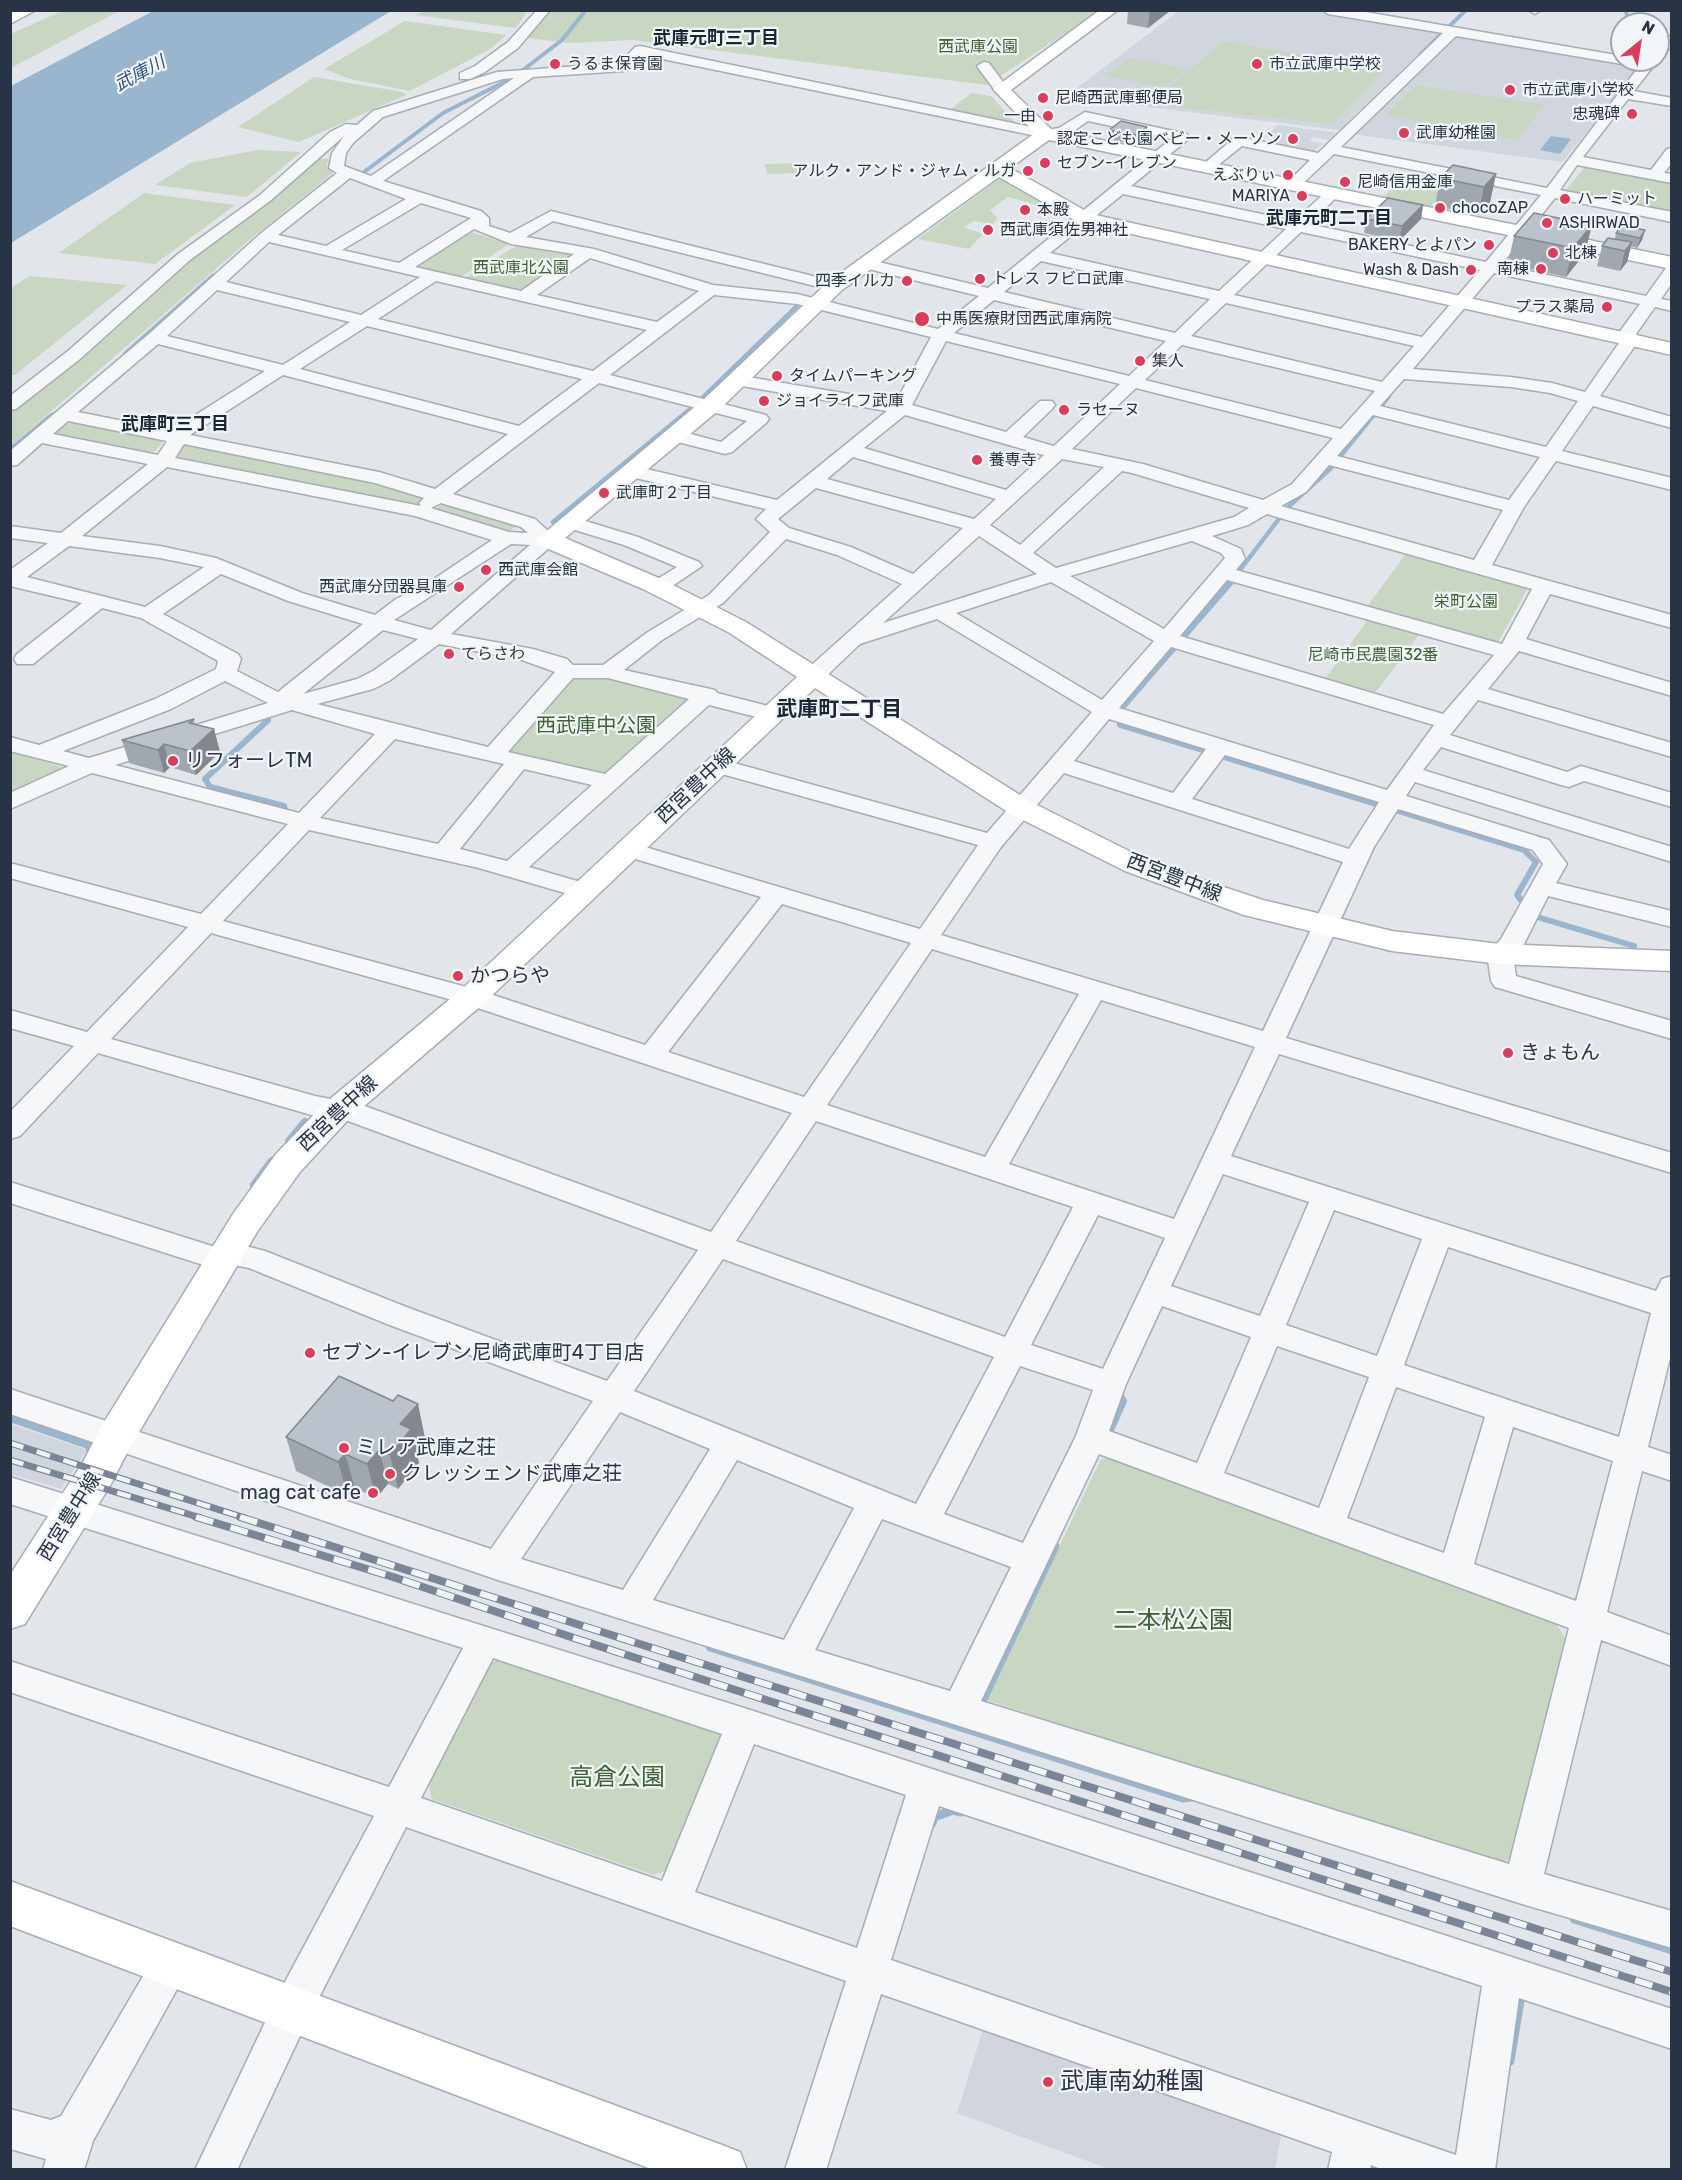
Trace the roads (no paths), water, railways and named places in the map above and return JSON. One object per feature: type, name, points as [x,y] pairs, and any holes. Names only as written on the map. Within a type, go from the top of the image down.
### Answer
[{"type":"street","points":[[10,19],[29,10]]},
{"type":"street","points":[[10,405],[74,355],[184,257],[264,198],[335,135],[480,69],[513,45],[544,10]]},
{"type":"street","points":[[1001,89],[1111,10]]},
{"type":"street","points":[[1328,10],[1610,58]]},
{"type":"street","points":[[1293,185],[1446,30],[1453,16]]},
{"type":"street","points":[[481,218],[453,206],[419,198],[336,168],[339,153],[348,140],[378,114],[494,77],[531,72],[624,67],[640,50],[1671,263]]},
{"type":"street","points":[[984,66],[1001,89],[1046,134]]},
{"type":"street","points":[[373,181],[531,72]]},
{"type":"street","points":[[852,640],[1053,575],[1241,521],[1299,488],[1491,267],[1551,193],[1573,160],[1642,72]]},
{"type":"street","points":[[1624,94],[1671,102]]},
{"type":"street","points":[[10,802],[90,765],[286,702],[365,684],[381,676],[435,637],[672,435],[711,405],[835,286],[1046,134],[1063,132],[1085,116],[1182,137],[1122,189],[941,334],[902,408],[766,519],[782,532],[844,551],[916,582]]},
{"type":"street","points":[[1207,167],[1239,141],[1327,153],[1671,217]]},
{"type":"street","points":[[1655,176],[1671,152]]},
{"type":"street","points":[[1573,160],[1671,178]]},
{"type":"street","points":[[997,168],[1085,218],[1671,349]]},
{"type":"street","points":[[10,461],[155,338],[266,237],[348,172]]},
{"type":"street","points":[[1122,189],[1671,306]]},
{"type":"street","points":[[66,415],[379,478],[528,523],[548,540],[658,586],[737,627],[814,675],[1060,451],[1333,193]]},
{"type":"street","points":[[329,251],[419,198]]},
{"type":"street","points":[[511,239],[551,216],[835,286]]},
{"type":"street","points":[[481,218],[481,229],[511,239],[588,252],[711,290],[797,299],[1345,435]]},
{"type":"street","points":[[403,267],[481,218]]},
{"type":"street","points":[[266,237],[660,328]]},
{"type":"street","points":[[524,296],[588,252]]},
{"type":"street","points":[[1037,255],[1424,343]]},
{"type":"street","points":[[866,264],[1180,338],[1392,380],[1510,382],[1589,398],[1631,413],[1671,423]]},
{"type":"street","points":[[1630,340],[1627,334],[1671,271]]},
{"type":"street","points":[[11,579],[68,538],[163,461],[184,430],[435,275]]},
{"type":"street","points":[[213,285],[711,405],[760,419],[725,448],[672,435]]},
{"type":"street","points":[[419,511],[711,290]]},
{"type":"street","points":[[155,338],[521,432]]},
{"type":"street","points":[[1481,566],[1514,507],[1630,340]]},
{"type":"street","points":[[736,380],[902,408],[1047,450],[1119,464],[1199,485],[1267,508],[1481,566],[1543,588],[1671,622]]},
{"type":"street","points":[[1010,439],[1046,405]]},
{"type":"street","points":[[1370,409],[1551,452],[1671,484]]},
{"type":"street","points":[[39,437],[419,511],[507,538],[548,540]]},
{"type":"street","points":[[850,450],[1009,497]]},
{"type":"street","points":[[1325,459],[1514,507]]},
{"type":"street","points":[[1021,554],[1119,464]]},
{"type":"street","points":[[630,471],[781,507]]},
{"type":"street","points":[[813,481],[977,526],[1053,575],[1174,641],[1442,730],[1569,780]]},
{"type":"street","points":[[569,522],[631,541],[692,566],[658,586]]},
{"type":"street","points":[[10,532],[68,538],[209,562],[295,597],[377,622],[435,637],[525,654],[559,664],[567,671],[608,672],[707,695],[772,714]]},
{"type":"street","points":[[608,672],[655,636],[716,599],[782,532]]},
{"type":"street","points":[[498,1566],[992,842],[1106,711],[1174,641],[1231,575],[1235,559],[1234,553],[1193,535]]},
{"type":"street","points":[[286,702],[377,622],[507,538]]},
{"type":"street","points":[[148,614],[218,567]]},
{"type":"street","points":[[1231,575],[1671,690]]},
{"type":"street","points":[[11,579],[148,614],[230,659],[225,673],[163,704],[41,752]]},
{"type":"street","points":[[959,1709],[1091,1438],[1111,1384],[1269,1042],[1357,859],[1391,798],[1408,773],[1511,647],[1543,588]]},
{"type":"street","points":[[15,662],[98,601]]},
{"type":"street","points":[[939,612],[1106,711],[1541,845],[1555,864],[1532,902],[1511,944],[1500,954],[1504,981],[1671,1030]]},
{"type":"street","points":[[493,755],[567,671]]},
{"type":"street","points":[[225,673],[286,702],[390,731],[609,782]]},
{"type":"street","name":"西宮豊中線","points":[[10,1611],[75,1510],[115,1438],[225,1256],[288,1163],[336,1112],[472,997],[582,890],[719,766],[814,675],[1021,808],[1151,872],[1255,908],[1392,941],[1500,954],[1671,961]]},
{"type":"street","points":[[1473,692],[1671,750]]},
{"type":"street","points":[[511,870],[707,695]]},
{"type":"street","points":[[10,1128],[390,731]]},
{"type":"street","points":[[10,744],[303,821],[444,853],[582,890]]},
{"type":"street","points":[[1178,802],[1220,746]]},
{"type":"street","points":[[444,853],[519,761]]},
{"type":"street","points":[[1060,764],[1357,859]]},
{"type":"street","points":[[719,766],[992,842]]},
{"type":"street","points":[[1408,773],[1671,855]]},
{"type":"street","points":[[1534,813],[1569,780],[1581,773],[1671,800]]},
{"type":"street","points":[[627,849],[1671,1163]]},
{"type":"street","points":[[10,870],[472,997],[1181,1232]]},
{"type":"street","points":[[650,1057],[777,893]]},
{"type":"street","points":[[1532,902],[1671,919]]},
{"type":"street","points":[[992,1169],[1095,989]]},
{"type":"street","points":[[10,1019],[336,1112],[352,1112],[1014,1352],[1111,1384]]},
{"type":"street","points":[[1214,1161],[1439,1233],[1670,1301],[1629,1453],[1522,1886]]},
{"type":"street","points":[[10,1192],[225,1256],[255,1259],[398,1317],[614,1396],[874,1502],[1030,1560]]},
{"type":"street","points":[[1205,1482],[1325,1197]]},
{"type":"street","points":[[924,1521],[1014,1352],[1089,1202]]},
{"type":"street","points":[[1328,1526],[1439,1233]]},
{"type":"street","points":[[1155,1292],[1671,1468]]},
{"type":"street","points":[[10,1401],[498,1566],[1522,1886],[1671,1930]]},
{"type":"street","points":[[1455,1573],[1502,1412]]},
{"type":"street","points":[[1091,1438],[1205,1482],[1671,1651]]},
{"type":"street","points":[[631,1607],[729,1444]]},
{"type":"street","points":[[10,1490],[744,1724],[1671,2029]]},
{"type":"street","points":[[793,1657],[874,1502]]},
{"type":"street","points":[[214,2169],[292,2007],[485,1640]]},
{"type":"street","points":[[10,1676],[397,1807],[868,1972],[1352,2154],[1443,2169]]},
{"type":"street","points":[[672,1903],[744,1724]]},
{"type":"street","points":[[805,2169],[928,1784]]},
{"type":"street","points":[[10,1903],[722,2169]]},
{"type":"street","points":[[63,2169],[75,2132],[173,1962]]},
{"type":"street","points":[[1474,2169],[1503,1975]]},
{"type":"street","points":[[10,2128],[51,2140],[75,2132]]},
{"type":"water","name":"武庫川","points":[[155,10],[391,11],[11,243],[11,86]]},
{"type":"water","points":[[1091,88],[1132,94],[1126,101],[1085,95]]},
{"type":"water","points":[[1551,136],[1571,139],[1560,154],[1540,150]]},
{"type":"waterway","points":[[364,172],[443,113],[514,77],[562,40],[586,10]]},
{"type":"waterway","points":[[1420,55],[1466,10]]},
{"type":"waterway","points":[[125,354],[213,276]]},
{"type":"waterway","points":[[700,400],[799,304]]},
{"type":"waterway","points":[[1230,583],[1288,507],[1330,469],[1389,396]]},
{"type":"waterway","points":[[553,522],[695,405]]},
{"type":"waterway","points":[[10,450],[52,415]]},
{"type":"waterway","points":[[1121,709],[1231,582]]},
{"type":"waterway","points":[[268,720],[205,779],[210,787],[284,806],[285,809]]},
{"type":"waterway","points":[[1120,721],[1120,725],[1202,750]]},
{"type":"waterway","points":[[1227,758],[1524,850],[1536,862],[1517,895],[1534,916],[1634,946]]},
{"type":"waterway","points":[[289,1141],[305,1122]]},
{"type":"waterway","points":[[254,1185],[272,1161]]},
{"type":"waterway","points":[[1109,1432],[1123,1401],[1120,1396]]},
{"type":"waterway","points":[[10,1418],[88,1445],[91,1452]]},
{"type":"waterway","points":[[984,1697],[1055,1546]]},
{"type":"waterway","points":[[710,1647],[1183,1798],[1191,1797]]},
{"type":"waterway","points":[[932,1823],[934,1817],[953,1810],[960,1812]]},
{"type":"waterway","points":[[1574,1919],[1672,1950]]},
{"type":"waterway","points":[[1510,2061],[1521,1995]]},
{"type":"railway","points":[[10,1443],[245,1518]]},
{"type":"railway","points":[[10,1460],[201,1518]]},
{"type":"railway","points":[[196,1517],[393,1577],[574,1638],[1672,1992]]},
{"type":"railway","points":[[240,1517],[1672,1972]]},
{"type":"place","name":"うるま保育園","points":[[555,64]]},
{"type":"place","name":"市立武庫中学校","points":[[1257,64]]},
{"type":"place","name":"市立武庫小学校","points":[[1510,90]]},
{"type":"place","name":"尼崎西武庫郵便局","points":[[1043,98]]},
{"type":"place","name":"忠魂碑","points":[[1632,114]]},
{"type":"place","name":"一由","points":[[1048,116]]},
{"type":"place","name":"武庫幼稚園","points":[[1404,133]]},
{"type":"place","name":"認定こども園ベビー・メーソン","points":[[1293,139]]},
{"type":"place","name":"セブン-イレブン","points":[[1045,163]]},
{"type":"place","name":"アルク・アンド・ジャム・ルガ","points":[[1028,171]]},
{"type":"place","name":"えぶりぃ","points":[[1288,175]]},
{"type":"place","name":"尼崎信用金庫","points":[[1345,182]]},
{"type":"place","name":"MARIYA","points":[[1302,196]]},
{"type":"place","name":"ハーミット","points":[[1565,199]]},
{"type":"place","name":"chocoZAP","points":[[1440,208]]},
{"type":"place","name":"本殿","points":[[1025,210]]},
{"type":"place","name":"ASHIRWAD","points":[[1547,223]]},
{"type":"place","name":"西武庫須佐男神社","points":[[988,230]]},
{"type":"place","name":"BAKERY とよパン","points":[[1489,245]]},
{"type":"place","name":"北棟","points":[[1553,253]]},
{"type":"place","name":"南棟","points":[[1541,269]]},
{"type":"place","name":"Wash & Dash","points":[[1471,270]]},
{"type":"place","name":"トレス フビロ武庫","points":[[980,279]]},
{"type":"place","name":"四季イルカ","points":[[907,281]]},
{"type":"place","name":"プラス薬局","points":[[1607,307]]},
{"type":"place","name":"中馬医療財団西武庫病院","points":[[922,319]]},
{"type":"place","name":"集人","points":[[1140,361]]},
{"type":"place","name":"タイムパーキング","points":[[777,376]]},
{"type":"place","name":"ジョイライフ武庫","points":[[764,401]]},
{"type":"place","name":"ラセーヌ","points":[[1064,410]]},
{"type":"place","name":"養専寺","points":[[977,460]]},
{"type":"place","name":"武庫町２丁目","points":[[604,493]]},
{"type":"place","name":"西武庫会館","points":[[486,570]]},
{"type":"place","name":"西武庫分団器具庫","points":[[459,587]]},
{"type":"place","name":"てらさわ","points":[[449,654]]},
{"type":"place","name":"リフォーレTM","points":[[173,761]]},
{"type":"place","name":"かつらや","points":[[458,976]]},
{"type":"place","name":"きょもん","points":[[1508,1053]]},
{"type":"place","name":"セブン-イレブン尼崎武庫町4丁目店","points":[[310,1353]]},
{"type":"place","name":"ミレア武庫之荘","points":[[344,1448]]},
{"type":"place","name":"クレッシェンド武庫之荘","points":[[390,1474]]},
{"type":"place","name":"mag cat cafe","points":[[373,1493]]},
{"type":"place","name":"武庫南幼稚園","points":[[1048,2082]]},
{"type":"district","name":"武庫元町三丁目","points":[[716,39]]},
{"type":"district","name":"武庫元町二丁目","points":[[1329,219]]},
{"type":"district","name":"武庫町三丁目","points":[[175,425]]},
{"type":"district","name":"武庫町二丁目","points":[[839,710]]},
{"type":"park label","name":"西武庫公園","points":[[978,47]]},
{"type":"park label","name":"西武庫北公園","points":[[521,268]]},
{"type":"park label","name":"栄町公園","points":[[1466,602]]},
{"type":"park label","name":"尼崎市民農園32番","points":[[1373,655]]},
{"type":"park label","name":"西武庫中公園","points":[[596,726]]},
{"type":"park label","name":"二本松公園","points":[[1173,1621]]},
{"type":"park label","name":"高倉公園","points":[[617,1778]]}]
